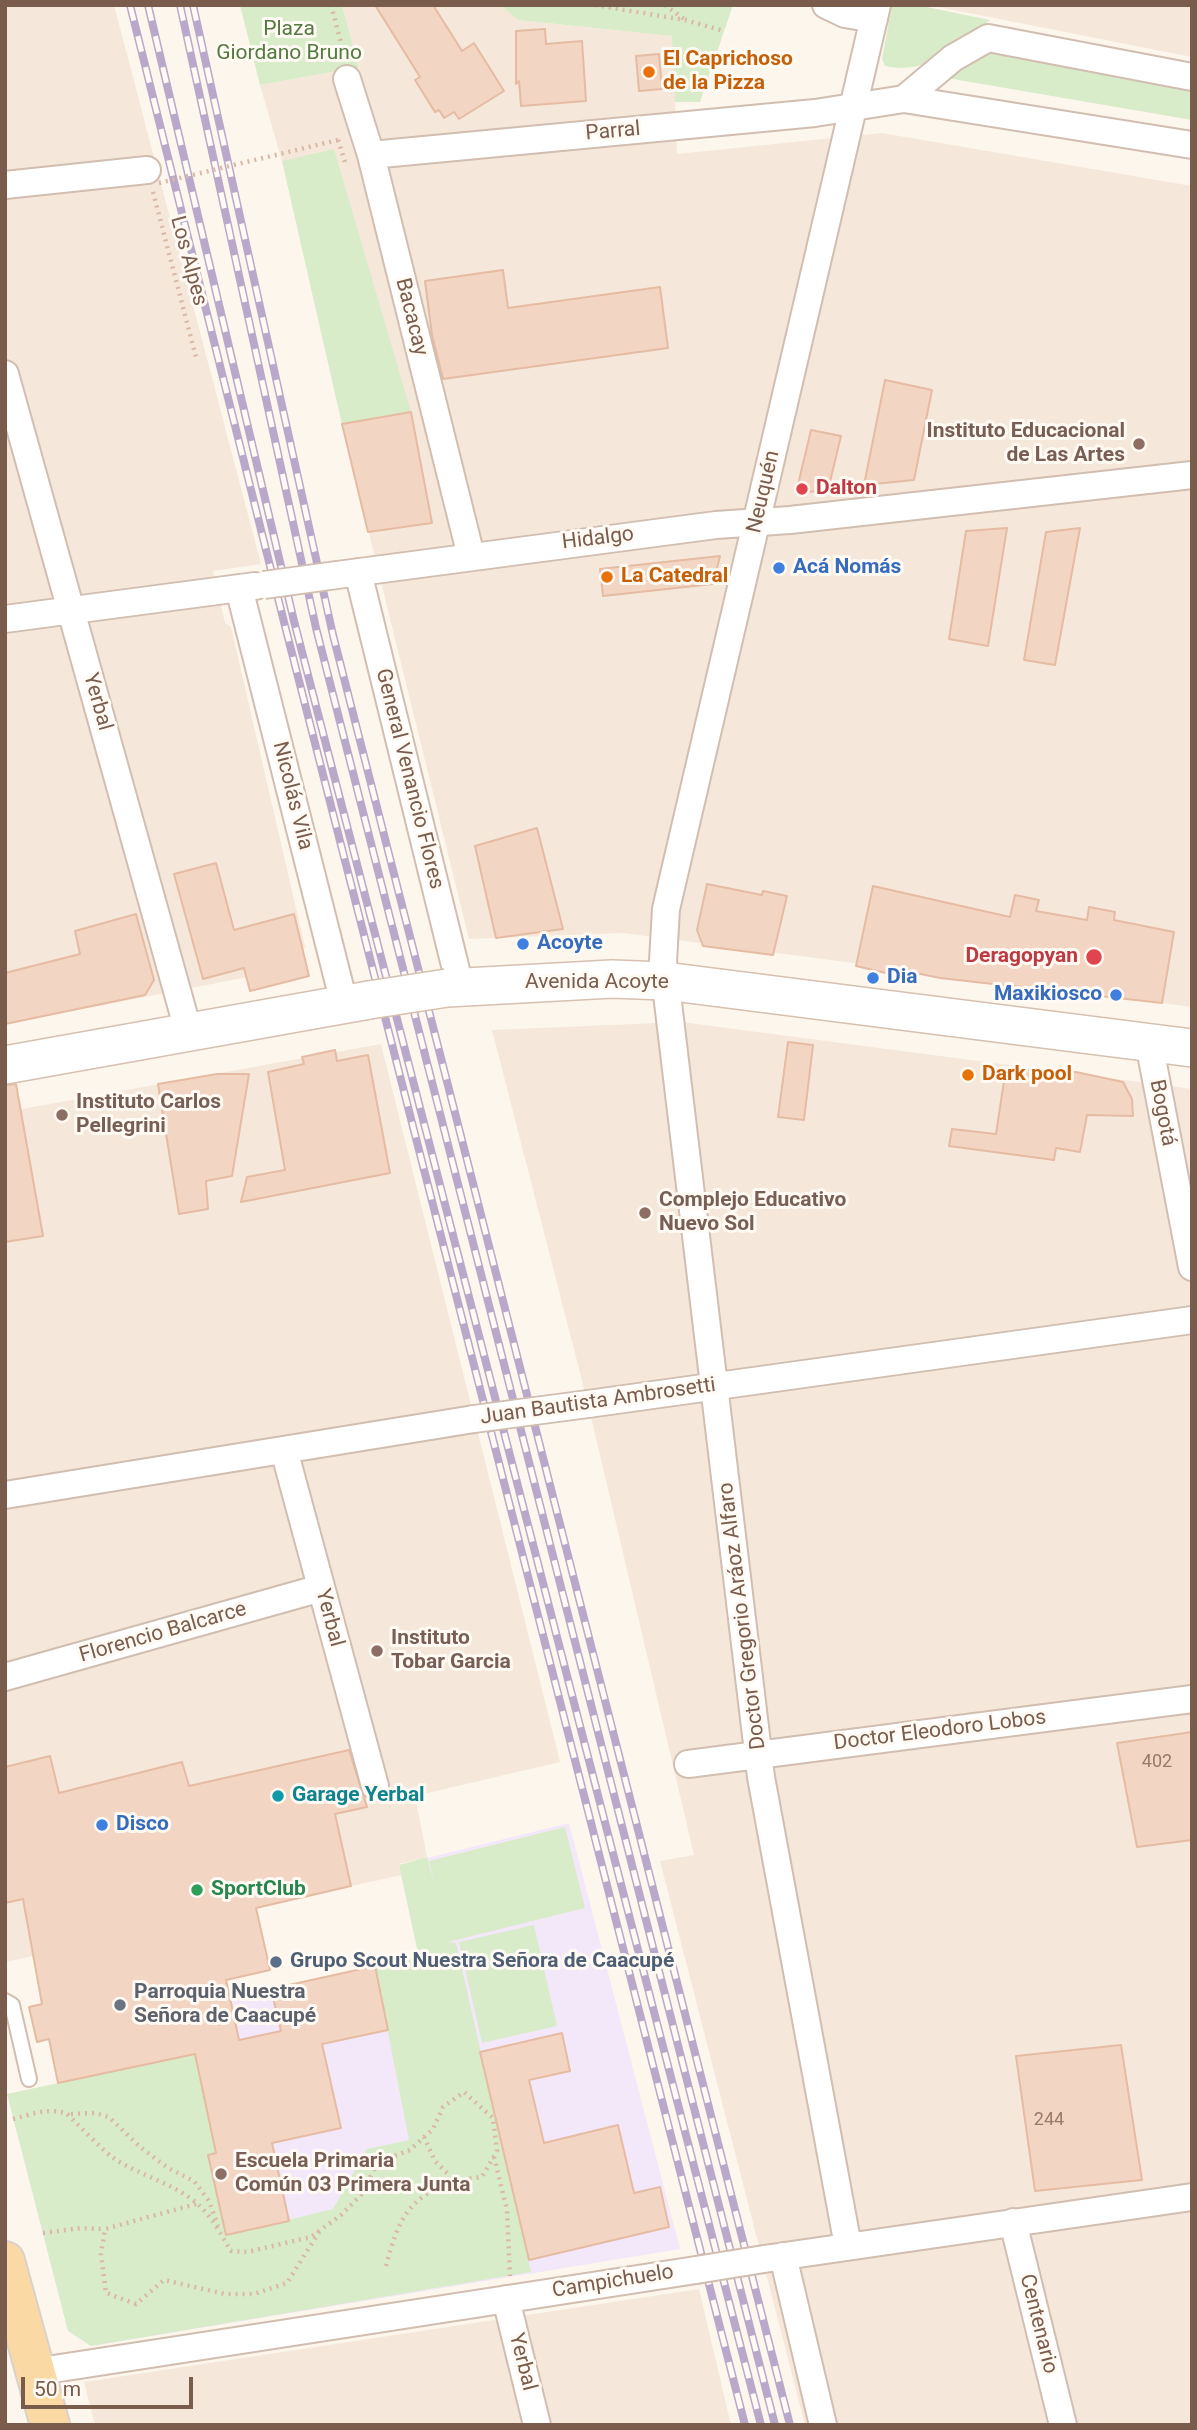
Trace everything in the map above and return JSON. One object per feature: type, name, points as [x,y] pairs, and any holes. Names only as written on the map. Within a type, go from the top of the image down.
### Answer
[{"type":"main road","name":"Avenida Acoyte","points":[[5,1065],[188,1030],[453,987],[612,979],[665,981],[1192,1048]]},
{"type":"main road","points":[[5,2261],[50,2425]]},
{"type":"street","points":[[826,5],[845,14],[876,12]]},
{"type":"street","name":"Neuquén","points":[[665,981],[663,961],[666,909],[876,12]]},
{"type":"street","points":[[904,99],[944,65],[988,38],[1192,77]]},
{"type":"street","name":"Bacacay","points":[[347,79],[371,155],[471,556]]},
{"type":"street","points":[[904,99],[1192,145]]},
{"type":"street","name":"Parral","points":[[371,155],[854,108],[904,99]]},
{"type":"street","points":[[5,185],[153,176]]},
{"type":"street","name":"Yerbal","points":[[5,373],[188,1030]]},
{"type":"street","name":"Hidalgo","points":[[5,619],[716,525],[757,523],[1192,475]]},
{"type":"street","name":"General Venancio Flores","points":[[347,573],[453,987]]},
{"type":"street","name":"Nicolás Vila","points":[[252,587],[357,1001]]},
{"type":"street","name":"Doctor Gregorio Aráoz Alfaro","points":[[665,981],[759,1754],[848,2246]]},
{"type":"street","name":"Bogotá","points":[[1149,1042],[1192,1266]]},
{"type":"street","name":"Juan Bautista Ambrosetti","points":[[5,1495],[474,1419],[1192,1320]]},
{"type":"street","name":"Yerbal","points":[[284,1450],[375,1786]]},
{"type":"street","name":"Florencio Balcarce","points":[[5,1677],[321,1588]]},
{"type":"street","name":"Doctor Eleodoro Lobos","points":[[688,1764],[1192,1699]]},
{"type":"street","name":"Campichuelo","points":[[34,2372],[848,2246],[1192,2197]]},
{"type":"street","name":"Centenario","points":[[1013,2222],[1063,2425]]},
{"type":"street","points":[[773,2258],[823,2425]]},
{"type":"street","name":"Yerbal","points":[[510,2298],[537,2425]]},
{"type":"lane","points":[[5,2001],[12,2005],[29,2079]]},
{"type":"path","points":[[331,5],[348,69],[347,79]]},
{"type":"path","points":[[595,5],[685,20],[724,31]]},
{"type":"path","points":[[665,5],[685,20]]},
{"type":"path","points":[[153,176],[338,140],[346,166]]},
{"type":"path","name":"Los Alpes","points":[[153,176],[197,361]]},
{"type":"path","points":[[70,2114],[86,2136],[113,2157],[148,2179],[176,2189],[196,2203],[231,2251],[247,2252],[311,2237],[320,2231],[362,2194],[377,2163],[410,2150],[433,2129],[443,2107],[464,2092],[493,2118],[497,2151],[482,2178],[454,2181],[435,2187],[397,2224],[386,2266]]},
{"type":"path","points":[[13,2119],[48,2109],[70,2114],[95,2113],[109,2117],[140,2147],[168,2168],[194,2181],[209,2201],[219,2232]]},
{"type":"path","points":[[424,2137],[435,2161],[454,2181]]},
{"type":"path","points":[[494,2156],[507,2210],[510,2298]]},
{"type":"path","points":[[43,2234],[81,2228],[105,2230],[196,2203]]},
{"type":"path","points":[[105,2230],[101,2254],[106,2293],[136,2304],[164,2280],[225,2294],[254,2294],[287,2283],[307,2256],[320,2231]]},
{"type":"shaded area","points":[[5,5],[114,5],[261,564],[213,571],[225,623],[231,627],[305,947],[302,953],[305,966],[5,1024]]},
{"type":"shaded area","points":[[342,5],[500,5],[518,20],[673,36],[677,154],[882,133],[1192,186],[1192,1007],[623,933],[469,939],[342,424],[282,161],[260,85],[359,67]]},
{"type":"shaded area","points":[[928,5],[1192,5],[1192,57]]},
{"type":"shaded area","points":[[681,1022],[1192,1089],[1192,2425],[805,2425],[660,1861],[694,1855],[588,1404],[492,1030]]},
{"type":"shaded area","points":[[381,1044],[560,1762],[415,1796],[427,1857],[399,1864],[402,1875],[5,1962],[5,1112]]},
{"type":"shaded area","points":[[569,1823],[680,2249],[91,2346],[68,2331],[7,2094],[194,2054],[185,2009],[419,1958],[399,1865]]},
{"type":"shaded area","points":[[699,2289],[731,2425],[95,2425],[84,2382]]},
{"type":"green space","name":"Plaza Giordano Bruno","points":[[240,5],[342,5],[359,67],[260,85]]},
{"type":"green space","points":[[500,5],[733,5],[700,102],[675,102],[672,36],[518,20]]},
{"type":"green space","points":[[892,5],[917,5],[990,20],[954,48],[929,62],[915,67],[885,66],[882,59]]},
{"type":"green space","points":[[992,49],[1192,83],[1192,120],[941,77]]},
{"type":"green space","points":[[334,149],[411,412],[342,424],[282,161]]},
{"type":"green space","name":"Escuela Primaria Común 03 Primera Junta","points":[[565,1827],[585,1908],[448,1942],[456,1943],[531,2272],[91,2346],[68,2331],[7,2094],[195,2054],[216,2153],[209,2155],[226,2235],[333,2209],[367,2149],[409,2140],[375,1966],[419,1957],[399,1865],[427,1857],[436,1890],[429,1861]]},
{"type":"green space","points":[[534,1925],[557,2026],[482,2043],[459,1942]]},
{"type":"building","points":[[375,5],[433,5],[462,51],[474,43],[504,91],[459,119],[454,112],[444,118],[439,110],[435,112],[415,80],[420,77]]},
{"type":"building","points":[[545,29],[546,44],[582,41],[586,101],[521,106],[519,81],[516,84],[516,31]]},
{"type":"building","name":"El Caprichoso de la Pizza","points":[[659,54],[662,89],[639,91],[636,56]]},
{"type":"building","points":[[503,270],[508,308],[660,287],[668,348],[443,379],[432,335],[425,281]]},
{"type":"building","points":[[885,380],[932,390],[914,480],[864,485]]},
{"type":"building","points":[[411,412],[432,523],[368,532],[342,424]]},
{"type":"building","points":[[811,430],[841,436],[828,490],[796,493]]},
{"type":"building","points":[[1007,528],[988,646],[949,639],[966,531]]},
{"type":"building","points":[[1080,528],[1055,665],[1024,660],[1046,532]]},
{"type":"building","points":[[720,556],[713,584],[603,596],[600,569]]},
{"type":"building","points":[[537,828],[563,929],[496,938],[475,846]]},
{"type":"building","points":[[216,863],[234,930],[294,914],[309,976],[250,991],[244,968],[203,979],[174,874]]},
{"type":"building","points":[[707,884],[762,895],[763,891],[787,896],[773,955],[703,946],[697,930]]},
{"type":"building","points":[[873,886],[1010,917],[1015,895],[1039,900],[1036,911],[1087,920],[1089,907],[1115,912],[1114,920],[1174,932],[1162,1003],[940,978],[887,967],[886,973],[856,966]]},
{"type":"building","points":[[136,914],[154,980],[145,995],[5,1024],[5,973],[80,954],[75,931]]},
{"type":"building","points":[[788,1042],[813,1045],[804,1120],[778,1117]]},
{"type":"building","points":[[335,1050],[337,1061],[368,1055],[390,1173],[241,1202],[247,1177],[285,1170],[268,1072],[304,1064],[302,1057]]},
{"type":"building","points":[[1006,1068],[1076,1072],[1123,1082],[1132,1099],[1133,1116],[1087,1115],[1080,1152],[1056,1148],[1054,1160],[949,1146],[952,1129],[996,1134]]},
{"type":"building","points":[[217,1074],[249,1074],[232,1176],[206,1181],[208,1209],[179,1214],[158,1084]]},
{"type":"building","points":[[16,1084],[43,1236],[5,1242],[5,1085]]},
{"type":"building","points":[[1192,1732],[1192,1840],[1137,1847],[1117,1743]]},
{"type":"building","points":[[349,1750],[367,1807],[335,1814],[351,1886],[256,1908],[270,1970],[226,1980],[239,2040],[281,2031],[271,1989],[375,1966],[388,2030],[322,2044],[341,2128],[272,2143],[289,2221],[226,2235],[208,2155],[216,2153],[195,2054],[58,2083],[49,2039],[37,2042],[29,2007],[42,2004],[23,1899],[5,1903],[5,1767],[50,1756],[59,1793],[182,1762],[189,1786]]},
{"type":"building","points":[[562,2033],[570,2071],[529,2080],[544,2143],[618,2125],[634,2193],[660,2187],[669,2227],[529,2260],[480,2052]]},
{"type":"building","points":[[1121,2045],[1142,2180],[1035,2191],[1016,2056]]},
{"type":"railway","points":[[130,5],[285,626],[745,2425]]},
{"type":"railway","points":[[148,5],[294,621],[761,2425]]},
{"type":"railway","points":[[180,5],[316,628],[775,2425]]},
{"type":"railway","points":[[193,5],[333,635],[790,2425]]},
{"type":"place","name":"El Caprichoso de la Pizza","points":[[649,72]]},
{"type":"place","name":"Instituto Educacional de Las Artes","points":[[1139,444]]},
{"type":"place","name":"Dalton","points":[[802,489]]},
{"type":"place","name":"Acá Nomás","points":[[779,568]]},
{"type":"place","name":"La Catedral","points":[[607,577]]},
{"type":"place","name":"Acoyte","points":[[523,944]]},
{"type":"place","name":"Deragopyan","points":[[1094,957]]},
{"type":"place","name":"Dia","points":[[873,978]]},
{"type":"place","name":"Maxikiosco","points":[[1116,995]]},
{"type":"place","name":"Dark pool","points":[[968,1075]]},
{"type":"place","name":"Instituto Carlos Pellegrini","points":[[62,1115]]},
{"type":"place","name":"Complejo Educativo Nuevo Sol","points":[[645,1213]]},
{"type":"place","name":"Instituto Tobar Garcia","points":[[377,1651]]},
{"type":"place","name":"Garage Yerbal","points":[[278,1796]]},
{"type":"place","name":"Disco","points":[[102,1825]]},
{"type":"place","name":"SportClub","points":[[197,1890]]},
{"type":"place","name":"Grupo Scout Nuestra Señora de Caacupé","points":[[276,1962]]},
{"type":"place","name":"Parroquia Nuestra Señora de Caacupé","points":[[120,2005]]},
{"type":"place","name":"Escuela Primaria Común 03 Primera Junta","points":[[221,2174]]}]
